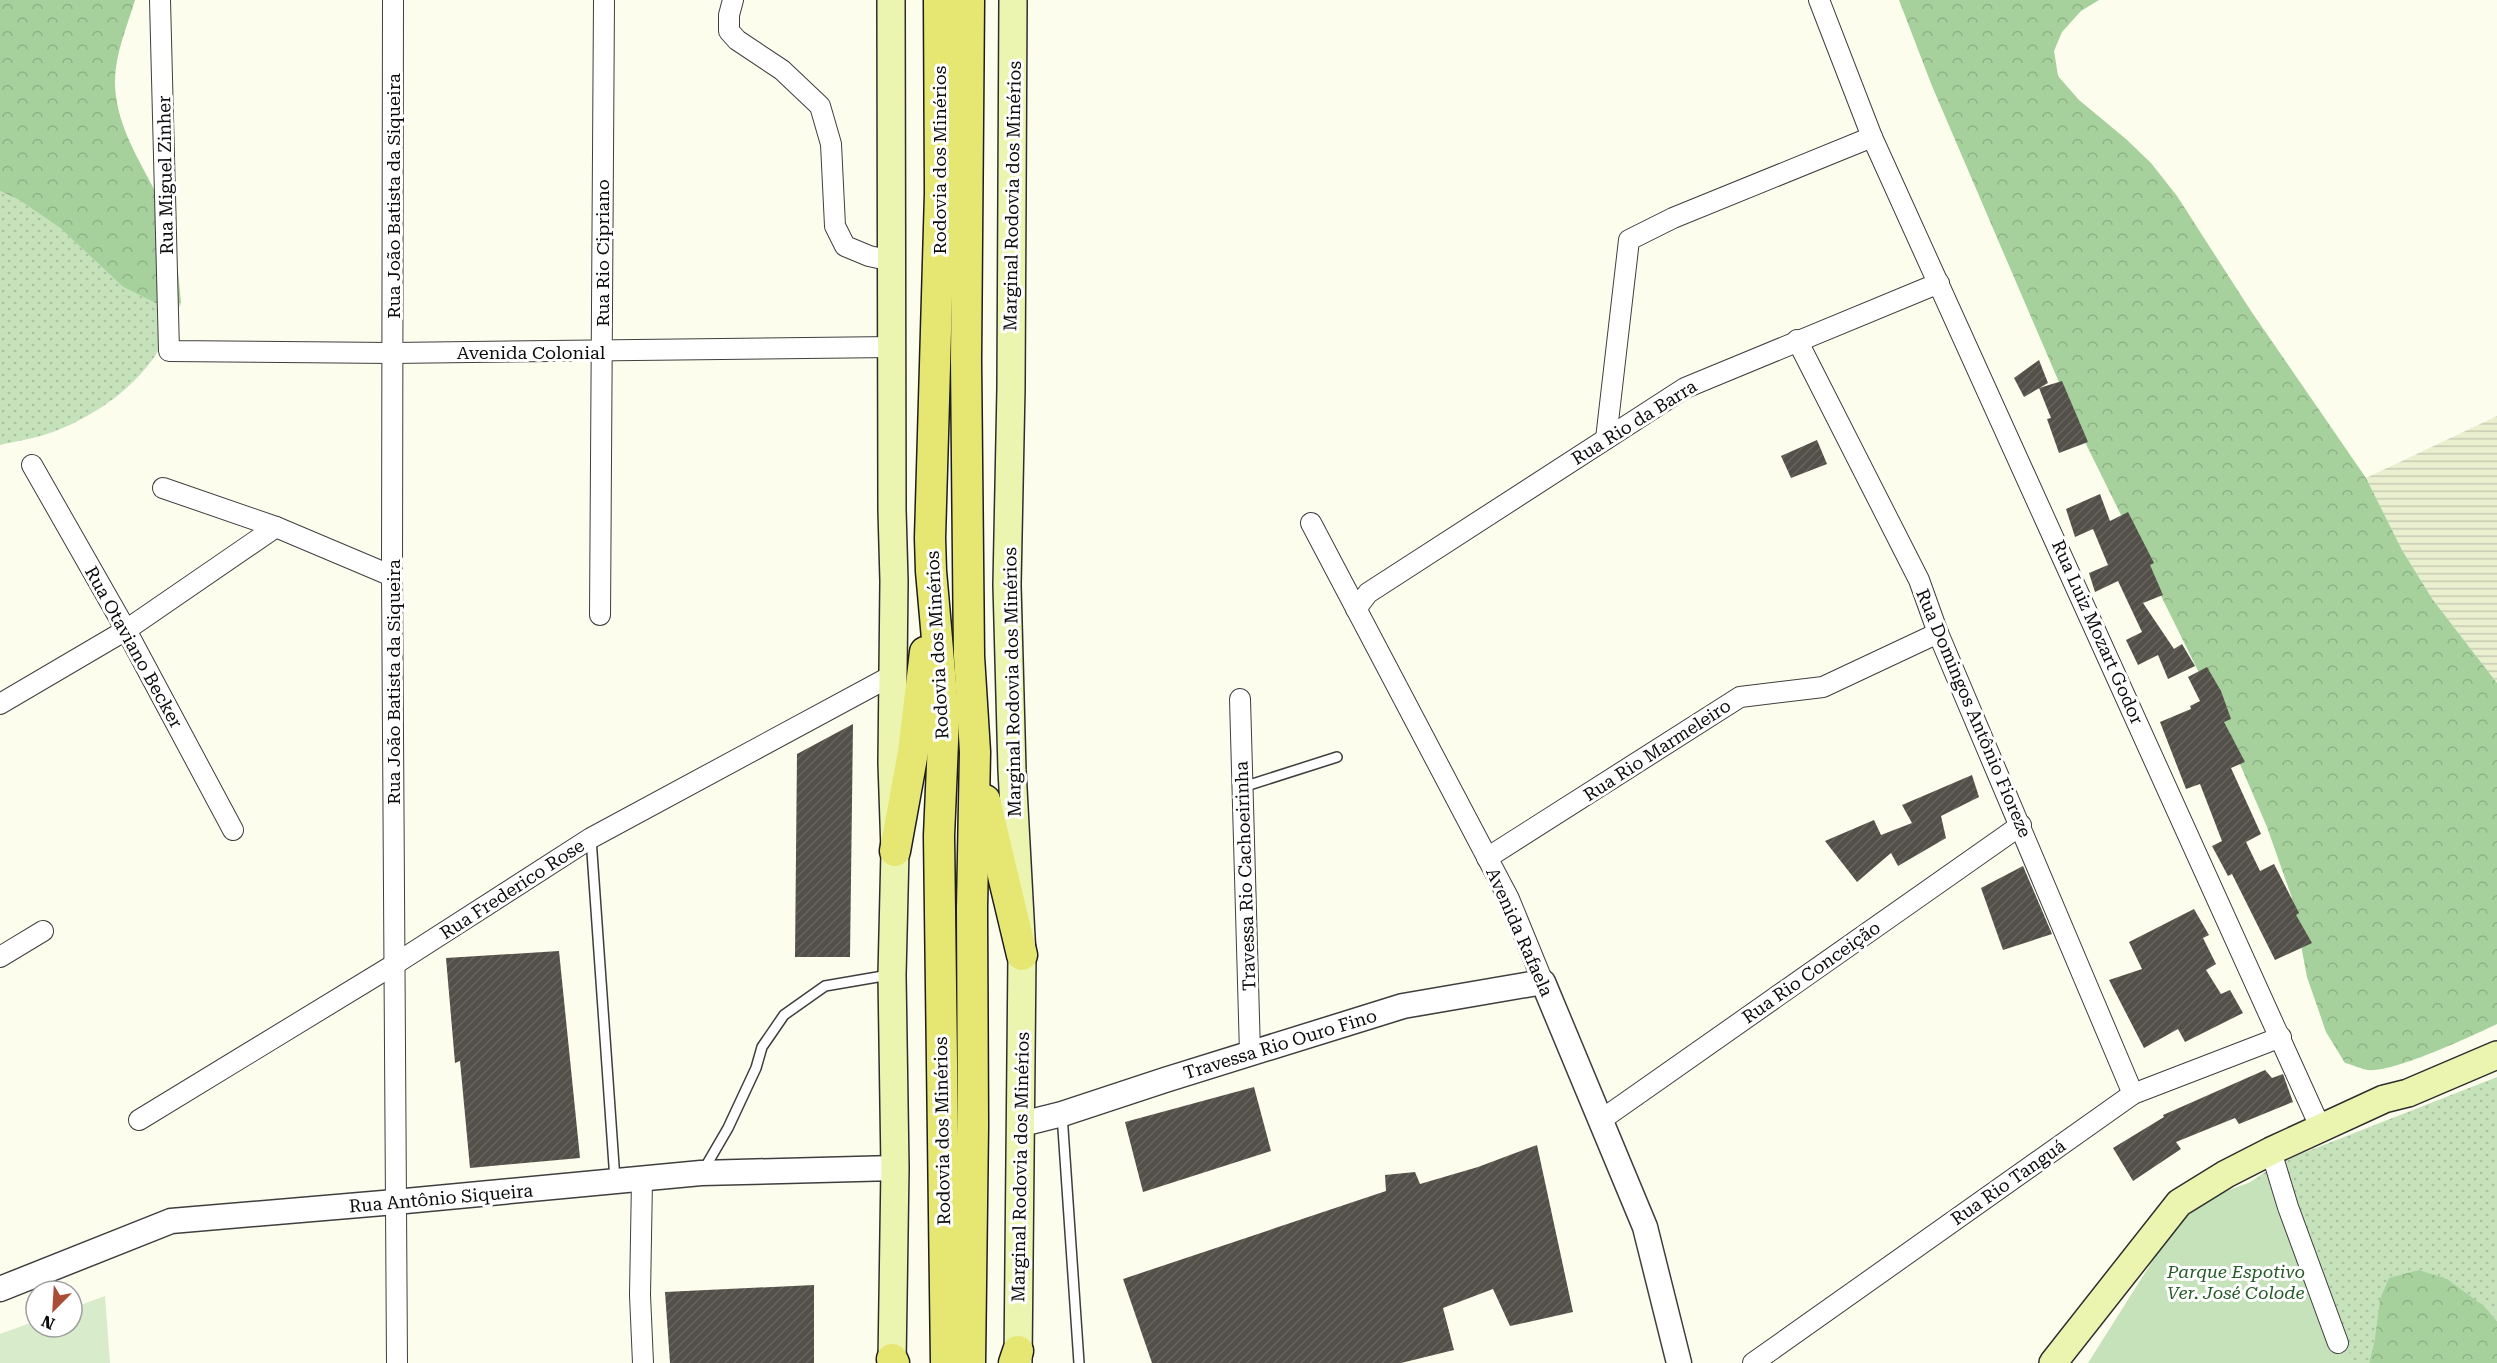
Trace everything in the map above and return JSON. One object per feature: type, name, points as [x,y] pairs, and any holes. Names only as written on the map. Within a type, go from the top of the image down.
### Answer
[{"type":"main road","points":[[891,0],[894,851],[892,975],[895,1168],[893,1362]]},
{"type":"main road","name":"Rodovia dos Minérios","points":[[939,0],[940,205],[931,571],[944,718],[939,847],[946,1363]]},
{"type":"main road","name":"Rodovia dos Minérios","points":[[969,0],[966,360],[969,656],[975,758],[970,1363]]},
{"type":"main road","name":"Marginal Rodovia dos Minérios","points":[[1013,0],[1011,388],[1007,585],[1012,770],[1022,955],[1022,1124],[1017,1359]]},
{"type":"main road","points":[[894,851],[913,752],[924,662],[931,571]]},
{"type":"main road","points":[[975,758],[1022,955]]},
{"type":"main road","points":[[2054,1363],[2179,1203],[2226,1174],[2271,1151],[2384,1099],[2408,1093],[2497,1055]]},
{"type":"street","name":"Rua Miguel Zinher","points":[[160,0],[169,351]]},
{"type":"street","name":"Rua João Batista da Siqueira","points":[[393,0],[392,576],[397,1363]]},
{"type":"street","name":"Rua Rio Cipriano","points":[[600,615],[604,0]]},
{"type":"street","points":[[733,0],[729,31],[737,40],[782,70],[820,106],[831,144],[835,226],[845,246],[869,256],[892,261]]},
{"type":"street","name":"Rua Luiz Mozart Godor","points":[[1819,0],[1872,137],[2321,1129]]},
{"type":"street","points":[[1606,439],[1629,240],[1673,218],[1872,137]]},
{"type":"street","name":"Rua Rio da Barra","points":[[1356,609],[1368,593],[1685,388],[1939,283]]},
{"type":"street","name":"Rua Domingos Antônio Fioreze","points":[[1797,340],[1919,580],[1938,633],[2133,1094]]},
{"type":"street","name":"Avenida Colonial","points":[[169,351],[392,353],[893,347]]},
{"type":"street","name":"Rua Otaviano Becker","points":[[32,465],[126,630],[233,830]]},
{"type":"street","points":[[163,488],[276,527],[392,576]]},
{"type":"street","name":"Avenida Rafaela","points":[[1311,523],[1509,899],[1645,1227],[1679,1363]]},
{"type":"street","points":[[0,704],[126,630],[276,527]]},
{"type":"street","name":"Rua Rio Marmeleiro","points":[[1487,858],[1740,697],[1823,687],[1938,633]]},
{"type":"street","name":"Rua Frederico Rose","points":[[139,1120],[395,964],[591,838],[893,675]]},
{"type":"street","name":"Travessa Rio Cachoeirinha","points":[[1240,699],[1250,1053]]},
{"type":"street","name":"Rua Rio Conceição","points":[[1601,1120],[2020,825]]},
{"type":"street","points":[[0,957],[43,931]]},
{"type":"street","name":"Travessa Rio Ouro Fino","points":[[1022,1124],[1062,1114],[1403,1006],[1543,982]]},
{"type":"street","name":"Rua Rio Tanguá","points":[[1754,1363],[2133,1094],[2281,1037]]},
{"type":"street","points":[[2271,1151],[2288,1207],[2338,1343]]},
{"type":"street","name":"Rua Antônio Siqueira","points":[[0,1289],[171,1221],[701,1173],[895,1168]]},
{"type":"street","points":[[642,1180],[640,1295],[643,1363]]},
{"type":"lane","points":[[1243,787],[1337,757]]},
{"type":"lane","points":[[591,838],[616,1182]]},
{"type":"lane","points":[[701,1173],[728,1128],[756,1068],[762,1047],[784,1016],[825,986],[892,975]]},
{"type":"lane","points":[[1062,1114],[1079,1363]]},
{"type":"green space","points":[[0,0],[135,0],[115,74],[117,102],[126,134],[163,208],[171,231],[181,303],[157,304],[123,287],[60,228],[19,200],[0,191]]},
{"type":"green space","points":[[1899,0],[2099,0],[2081,11],[2062,32],[2054,51],[2058,76],[2079,100],[2151,163],[2177,196],[2251,311],[2366,478],[2402,550],[2433,600],[2497,683],[2497,1024],[2413,1060],[2395,1066],[2368,1070],[2345,1063],[2326,1032],[2307,977],[2292,898],[2267,827],[2212,699],[2082,436],[1932,86]]},
{"type":"green space","points":[[0,191],[19,200],[60,228],[123,287],[157,304],[181,303],[163,343],[151,362],[114,399],[84,418],[53,432],[0,445]]},
{"type":"green space","points":[[2497,416],[2497,683],[2433,600],[2402,550],[2366,478]]},
{"type":"green space","points":[[2497,1077],[2497,1321],[2485,1307],[2375,1338],[2369,1363],[2294,1363],[2240,1189],[2268,1170],[2298,1155]]},
{"type":"green space","name":"Parque Espotivo Ver. José Colode","points":[[2281,1169],[2353,1363],[2088,1363],[2167,1238],[2193,1208],[2224,1192]]},
{"type":"green space","points":[[2419,1270],[2447,1279],[2485,1307],[2497,1321],[2497,1363],[2369,1363],[2380,1299],[2389,1278]]},
{"type":"green space","points":[[105,1296],[110,1363],[0,1363],[0,1334],[24,1325],[24,1339],[84,1339],[84,1304]]},
{"type":"building","points":[[2039,360],[2048,383],[2024,397],[2014,378]]},
{"type":"building","points":[[2062,381],[2088,442],[2059,453],[2047,419],[2051,418],[2039,388]]},
{"type":"building","points":[[1817,440],[1827,464],[1791,478],[1781,456]]},
{"type":"building","points":[[2100,494],[2110,521],[2128,512],[2154,563],[2150,565],[2163,595],[2143,603],[2174,649],[2182,644],[2195,666],[2168,679],[2158,655],[2138,665],[2126,640],[2142,632],[2118,581],[2095,592],[2089,573],[2108,565],[2093,529],[2075,537],[2066,509]]},
{"type":"building","points":[[2207,667],[2221,691],[2231,719],[2224,722],[2245,762],[2231,768],[2261,834],[2246,842],[2260,871],[2274,864],[2299,913],[2296,915],[2312,943],[2275,960],[2232,874],[2228,876],[2212,846],[2222,841],[2200,784],[2186,789],[2160,722],[2191,709],[2190,706],[2200,701],[2188,677]]},
{"type":"building","points":[[853,724],[850,957],[795,957],[797,754]]},
{"type":"building","points":[[1972,775],[1979,797],[1941,816],[1946,838],[1898,866],[1891,853],[1857,882],[1825,841],[1874,820],[1881,835],[1912,823],[1902,805]]},
{"type":"building","points":[[2023,866],[2052,934],[2003,950],[1981,888]]},
{"type":"building","points":[[2194,909],[2209,935],[2203,938],[2216,964],[2206,970],[2221,994],[2230,990],[2243,1013],[2185,1042],[2178,1029],[2144,1048],[2109,980],[2142,969],[2129,942]]},
{"type":"building","points":[[559,951],[580,1158],[470,1168],[460,1061],[455,1063],[446,958]]},
{"type":"building","points":[[2265,1070],[2272,1078],[2283,1074],[2293,1102],[2239,1124],[2235,1118],[2176,1142],[2181,1149],[2133,1181],[2113,1148],[2164,1117],[2163,1115]]},
{"type":"building","points":[[1254,1087],[1271,1151],[1143,1192],[1125,1122]]},
{"type":"building","points":[[1537,1145],[1573,1312],[1510,1326],[1493,1289],[1443,1308],[1454,1350],[1401,1363],[1152,1363],[1123,1279],[1386,1191],[1385,1175],[1415,1172],[1420,1184],[1478,1167]]},
{"type":"building","points":[[814,1285],[814,1363],[670,1363],[665,1292]]}]
